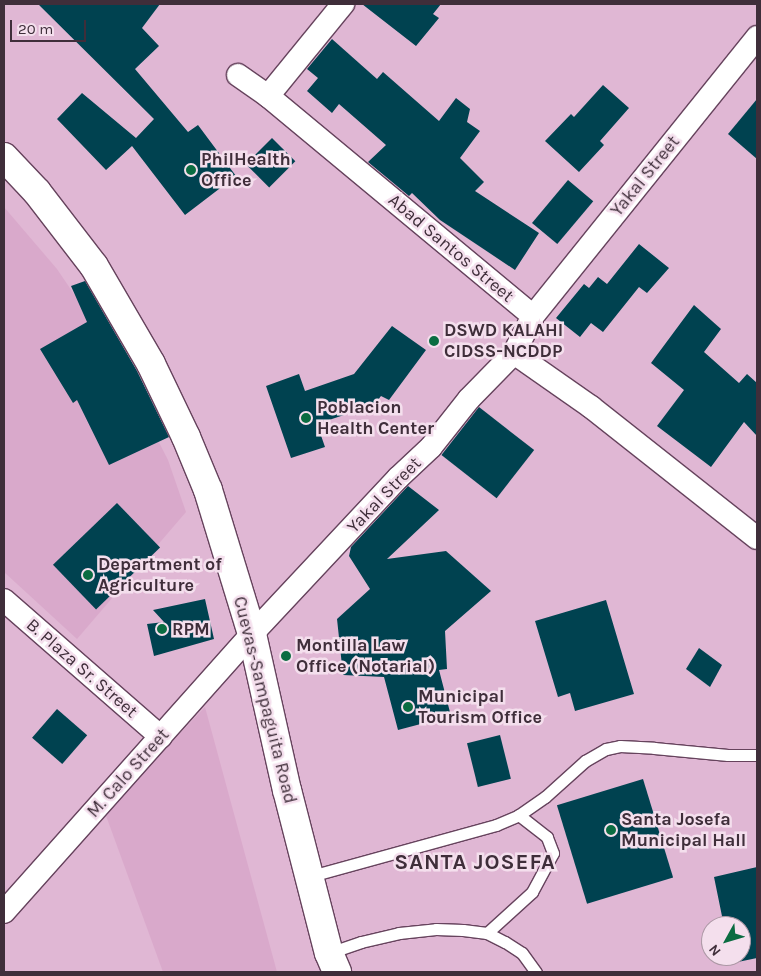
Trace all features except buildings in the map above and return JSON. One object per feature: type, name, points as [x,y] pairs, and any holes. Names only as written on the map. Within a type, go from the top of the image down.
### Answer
[{"type":"main road","name":"Cuevas-Sampaguita Road","points":[[4,157],[37,192],[94,266],[151,364],[186,437],[208,490],[252,634],[287,790],[333,963]]},
{"type":"street","points":[[268,96],[343,4]]},
{"type":"street","name":"Yakal Street","points":[[533,316],[757,37]]},
{"type":"street","name":"Abad Santos Street","points":[[238,75],[268,96],[533,316]]},
{"type":"street","points":[[533,316],[514,353],[591,407],[757,538]]},
{"type":"street","name":"Yakal Street","points":[[252,634],[398,478],[431,447],[469,399],[514,353]]},
{"type":"street","name":"B. Plaza Sr. Street","points":[[4,600],[161,737]]},
{"type":"street","name":"M. Calo Street","points":[[4,912],[252,634]]},
{"type":"lane","points":[[310,876],[496,825],[519,815],[545,797],[585,761],[606,749],[620,746],[757,756]]},
{"type":"lane","points":[[487,933],[532,892],[553,853],[547,837],[519,815]]},
{"type":"lane","points":[[333,963],[360,942],[399,933],[436,929],[487,933],[522,953],[536,972]]},
{"type":"shaded area","points":[[4,207],[57,269],[113,352],[168,460],[186,512],[77,639],[4,572]]},
{"type":"shaded area","points":[[205,707],[277,972],[163,972],[105,813]]},
{"type":"place","name":"PhilHealth Office","points":[[191,170]]},
{"type":"place","name":"DSWD KALAHI CIDSS-NCDDP","points":[[434,341]]},
{"type":"place","name":"Poblacion Health Center","points":[[306,418]]},
{"type":"place","name":"Department of Agriculture","points":[[88,575]]},
{"type":"place","name":"RPM","points":[[162,629]]},
{"type":"place","name":"Montilla Law Office (Notarial)","points":[[286,656]]},
{"type":"place","name":"Municipal Tourism Office","points":[[408,707]]},
{"type":"place","name":"Santa Josefa Municipal Hall","points":[[611,830]]},
{"type":"district","name":"SANTA JOSEFA","points":[[475,863]]}]
